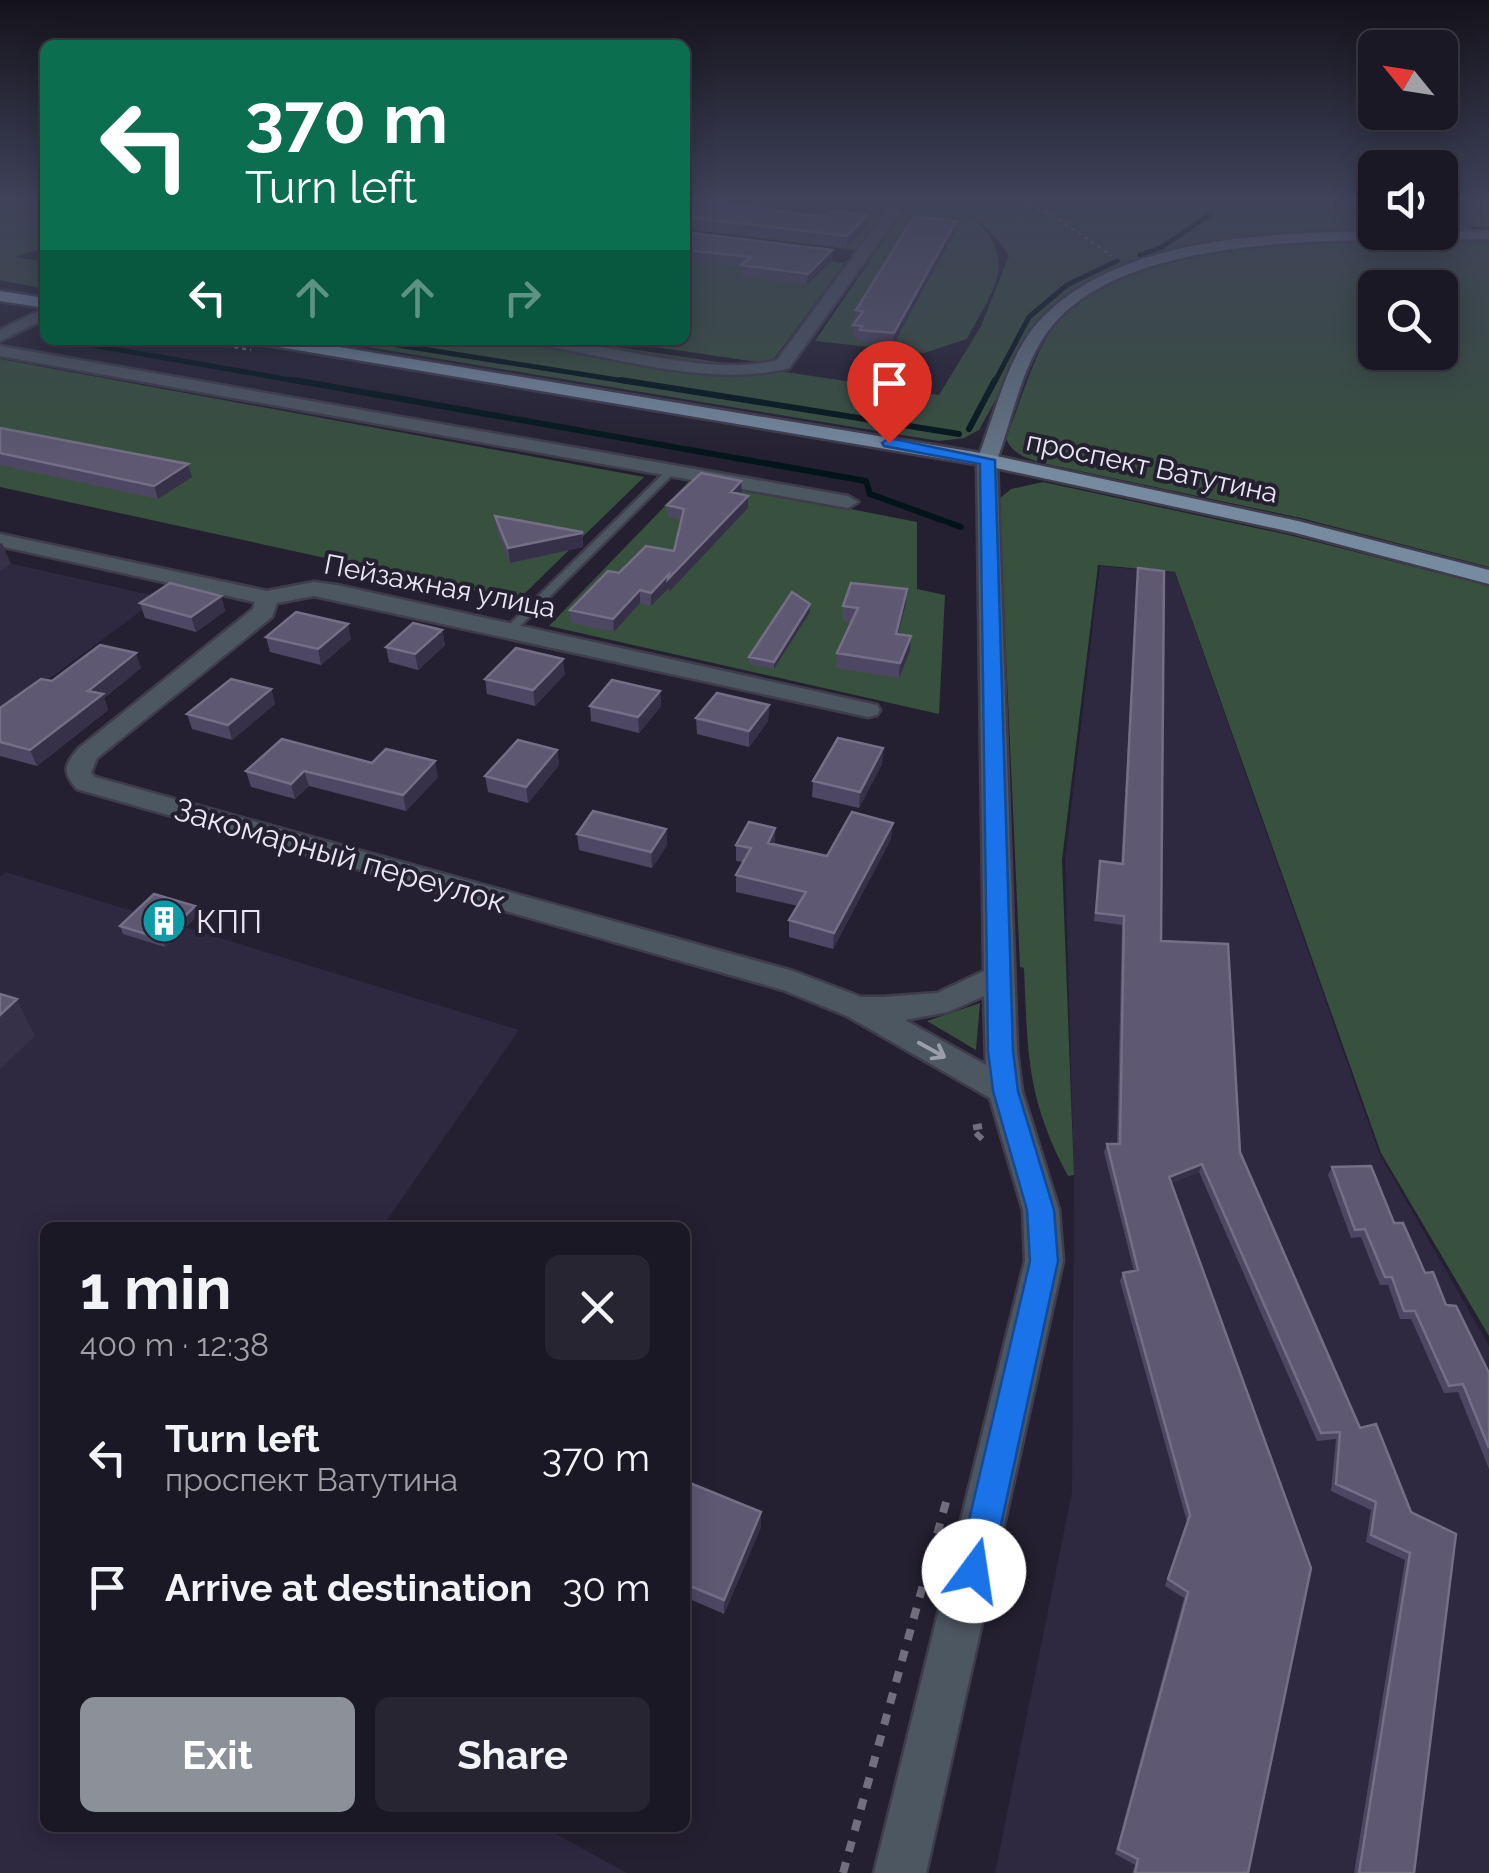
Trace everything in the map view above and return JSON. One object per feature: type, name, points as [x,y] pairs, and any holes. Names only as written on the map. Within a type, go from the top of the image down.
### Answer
[{"type":"main road","points":[[0,296],[40,303]]},
{"type":"main road","name":"проспект Ватутина","points":[[297,345],[987,460],[1298,527],[1489,577]]},
{"type":"street","points":[[574,345],[757,372],[783,364],[838,287]]},
{"type":"street","points":[[900,1873],[1044,1261],[1041,1210],[1010,1105],[999,978],[987,460],[1030,352],[1048,321],[1089,287]]},
{"type":"street","points":[[0,336],[40,316]]},
{"type":"street","points":[[0,351],[848,502]]},
{"type":"street","name":"Пейзажная улица","points":[[0,540],[267,598],[314,589],[868,710]]},
{"type":"street","name":"Закомарный переулок","points":[[267,598],[264,612],[88,753],[78,765],[78,774],[86,783],[792,982],[858,1008],[1010,1105]]},
{"type":"street","name":"Закомарный переулок","points":[[858,1008],[917,1009],[953,1000],[999,978]]},
{"type":"lane","points":[[511,629],[670,470]]},
{"type":"path","points":[[990,1146],[970,1128],[1010,1105]]},
{"type":"path","points":[[843,1873],[954,1475]]},
{"type":"shaded area","points":[[0,561],[160,597],[0,715]]},
{"type":"shaded area","points":[[1100,566],[1175,573],[1379,1153],[1489,1346],[1489,1873],[995,1873],[1072,1492],[1074,1175],[1065,860]]},
{"type":"shaded area","points":[[6,872],[519,1030],[385,1222],[40,1222],[40,1832],[552,1832],[627,1873],[0,1873],[0,877]]},
{"type":"green space","points":[[690,287],[827,287],[770,364],[642,345],[690,345]]},
{"type":"green space","points":[[851,287],[993,287],[967,339],[924,353],[815,341]]},
{"type":"green space","points":[[996,287],[1077,287],[1040,319],[979,430],[964,438],[939,441],[355,345],[604,345],[939,395],[981,326]]},
{"type":"green space","points":[[1102,287],[1358,287],[1358,370],[1458,370],[1458,287],[1489,287],[1489,567],[1301,518],[1044,463],[1019,454],[1006,438],[1036,360],[1059,320]]},
{"type":"green space","points":[[0,359],[644,477],[518,600],[0,487]]},
{"type":"green space","points":[[692,478],[917,522],[917,589],[945,595],[939,714],[549,626]]},
{"type":"green space","points":[[1043,482],[1293,536],[1489,586],[1489,1336],[1381,1153],[1175,572],[1098,565],[1062,860],[1074,1175],[1068,1176],[1037,1098],[1029,1051],[1024,968],[1020,967],[999,499],[1011,489]]},
{"type":"green space","points":[[980,1003],[976,1050],[927,1021]]},
{"type":"building","points":[[870,287],[919,287],[894,333],[860,330],[862,326],[853,325],[863,311],[856,310]]},
{"type":"building","points":[[0,428],[188,464],[154,486],[0,453]]},
{"type":"building","points":[[701,473],[741,481],[731,492],[748,496],[668,579],[669,574],[651,593],[640,590],[613,619],[570,610],[608,571],[619,573],[646,546],[674,551],[684,509],[667,505]]},
{"type":"building","points":[[495,516],[582,532],[582,533],[508,548]]},
{"type":"building","points":[[1138,568],[1164,571],[1161,941],[1228,944],[1240,1152],[1360,1428],[1376,1424],[1411,1512],[1456,1534],[1414,1873],[1359,1873],[1410,1553],[1371,1535],[1376,1502],[1336,1484],[1340,1432],[1321,1433],[1202,1164],[1169,1177],[1311,1568],[1248,1873],[1135,1873],[1138,1859],[1118,1849],[1188,1592],[1168,1579],[1190,1515],[1123,1273],[1138,1270],[1107,1144],[1120,1144],[1124,916],[1096,913],[1100,861],[1123,864]]},
{"type":"building","points":[[170,583],[221,596],[191,617],[140,603]]},
{"type":"building","points":[[851,583],[907,589],[896,634],[911,636],[900,663],[837,653],[858,608],[843,606]]},
{"type":"building","points":[[792,592],[810,604],[774,662],[749,657]]},
{"type":"building","points":[[296,612],[348,624],[318,649],[266,637]]},
{"type":"building","points":[[413,623],[442,630],[415,654],[386,647]]},
{"type":"building","points":[[100,645],[136,653],[88,691],[103,694],[30,750],[0,742],[0,708],[41,679],[52,681]]},
{"type":"building","points":[[516,648],[563,659],[533,690],[485,679]]},
{"type":"building","points":[[231,679],[271,689],[228,725],[187,714]]},
{"type":"building","points":[[612,680],[660,691],[638,717],[590,706]]},
{"type":"building","points":[[717,693],[769,705],[749,731],[696,718]]},
{"type":"building","points":[[838,738],[883,748],[860,792],[813,781]]},
{"type":"building","points":[[282,739],[372,763],[386,749],[435,761],[403,795],[304,771],[291,784],[246,771]]},
{"type":"building","points":[[518,740],[557,750],[526,787],[485,776]]},
{"type":"building","points":[[593,811],[666,829],[651,852],[577,834]]},
{"type":"building","points":[[852,812],[893,823],[834,933],[789,920],[806,892],[736,875],[751,848],[736,845],[749,822],[775,828],[768,843],[827,856]]},
{"type":"building","name":"КПП","points":[[154,894],[195,906],[162,939],[120,926]]},
{"type":"building","points":[[0,994],[17,999],[0,1015]]},
{"type":"building","points":[[1371,1166],[1394,1223],[1403,1223],[1425,1273],[1433,1272],[1446,1305],[1456,1306],[1489,1373],[1489,1448],[1463,1384],[1449,1386],[1415,1311],[1404,1311],[1392,1277],[1385,1277],[1365,1229],[1355,1230],[1332,1167]]},
{"type":"building","points":[[690,1483],[761,1512],[724,1600],[690,1586]]},
{"type":"waterway","points":[[994,383],[1029,317],[1064,287]]},
{"type":"waterway","points":[[91,345],[308,383]]},
{"type":"waterway","points":[[398,345],[637,383]]},
{"type":"waterway","points":[[294,380],[866,481],[870,494],[961,527]]},
{"type":"waterway","points":[[621,380],[959,434]]},
{"type":"waterway","points":[[969,429],[995,380]]},
{"type":"place","name":"КПП","points":[[164,921]]},
{"type":"route","points":[[889,443],[987,460],[1001,1051],[1005,1091],[1041,1210],[1044,1261],[974,1571]]}]
